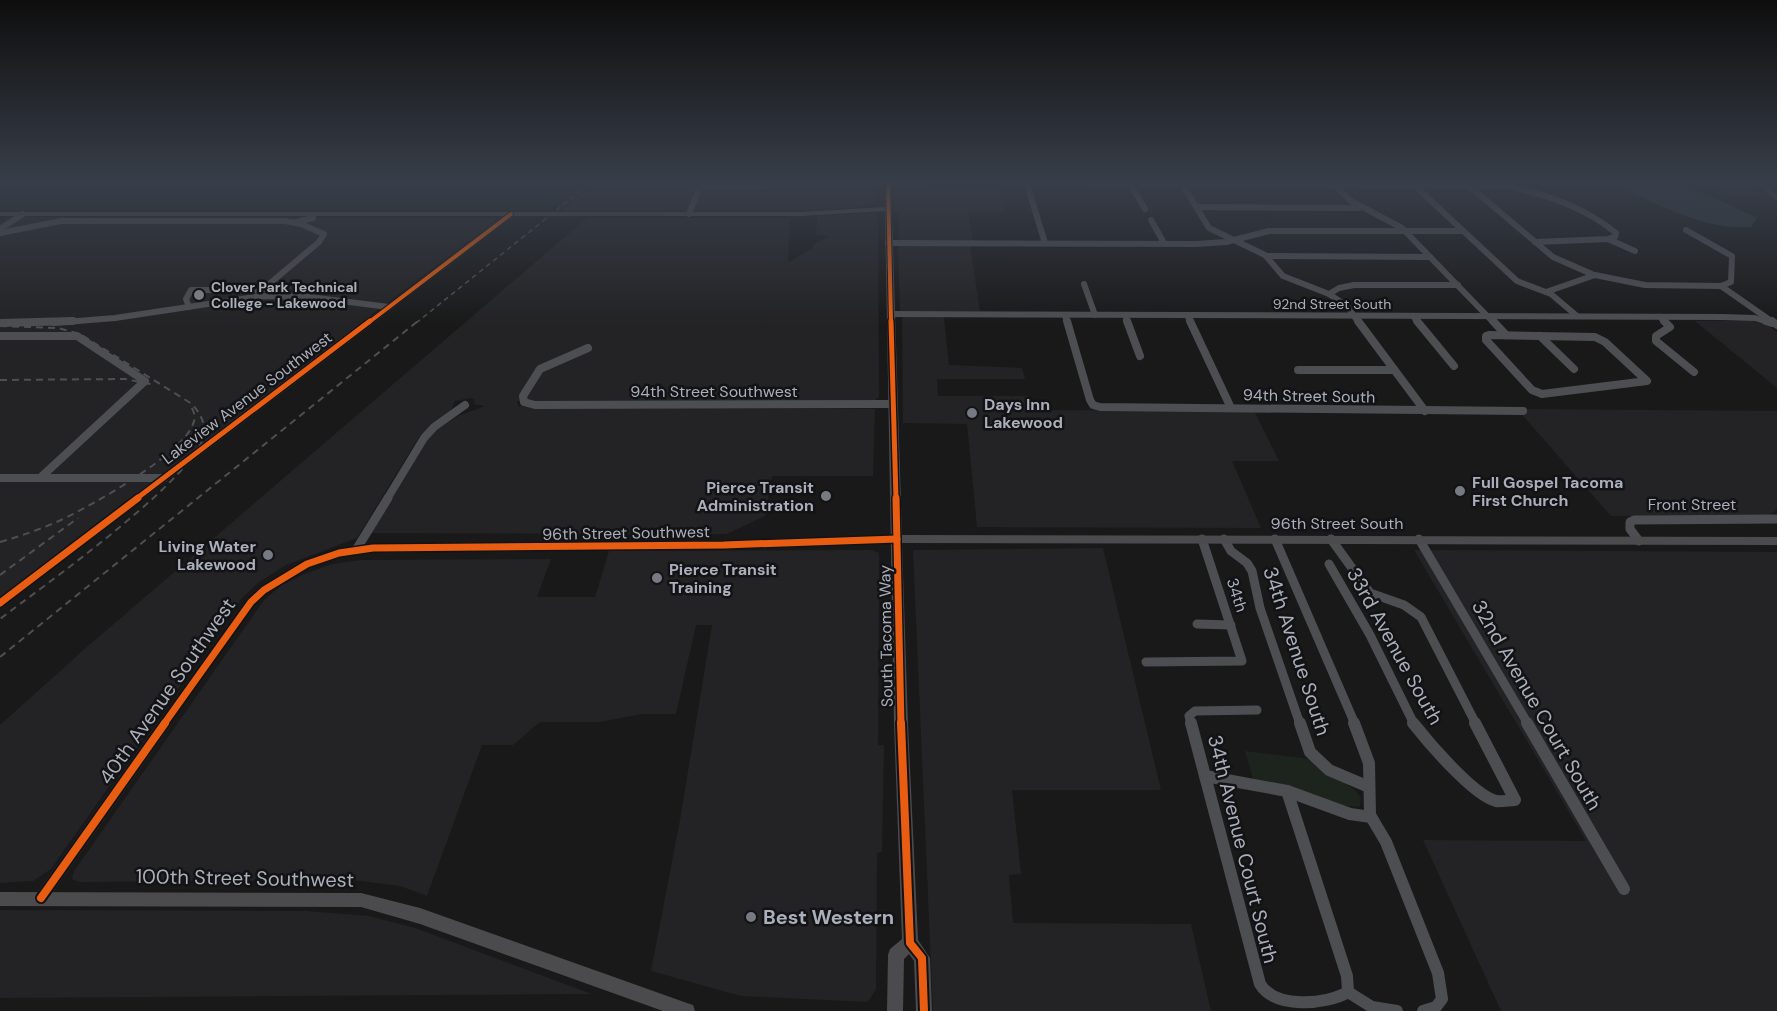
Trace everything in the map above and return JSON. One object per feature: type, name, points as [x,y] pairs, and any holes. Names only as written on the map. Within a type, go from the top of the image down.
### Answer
[{"type":"main road","name":"South Tacoma Way","points":[[888,231],[901,724],[910,943],[922,958],[924,1011]]},
{"type":"main road","name":"96th Street South","points":[[897,539],[1777,541]]},
{"type":"main road","name":"100th Street Southwest","points":[[0,899],[361,900],[420,916],[687,1011]]},
{"type":"main road","points":[[895,1011],[896,955],[910,943]]},
{"type":"street","points":[[189,307],[186,299],[191,290],[262,290],[324,237],[319,231]]},
{"type":"street","name":"Lakeview Avenue Southwest","points":[[0,603],[488,231]]},
{"type":"street","points":[[1041,231],[1045,243]]},
{"type":"street","points":[[1157,231],[1164,243]]},
{"type":"street","points":[[1216,231],[1266,256],[1283,276],[1329,294],[1342,302],[1425,411]]},
{"type":"street","points":[[888,243],[1219,243],[1268,231]]},
{"type":"street","points":[[1405,231],[1506,335]]},
{"type":"street","points":[[1463,231],[1516,281],[1556,297],[1577,316]]},
{"type":"street","points":[[1522,231],[1562,261],[1595,275],[1645,285],[1721,286],[1732,280],[1732,256],[1688,231]]},
{"type":"street","points":[[1535,242],[1608,239],[1615,237],[1616,233],[1614,231]]},
{"type":"street","points":[[1608,239],[1635,251]]},
{"type":"street","points":[[1266,256],[1430,257]]},
{"type":"street","points":[[1546,292],[1595,275]]},
{"type":"street","points":[[1084,284],[1095,315]]},
{"type":"street","points":[[1329,294],[1339,288],[1354,285],[1458,285]]},
{"type":"street","points":[[1721,286],[1774,324]]},
{"type":"street","points":[[0,323],[93,320],[235,299],[280,296],[389,307]]},
{"type":"street","name":"92nd Street South","points":[[891,314],[1740,317],[1774,324]]},
{"type":"street","name":"94th Street South","points":[[1065,315],[1090,400],[1096,406],[1523,411]]},
{"type":"street","points":[[1125,315],[1140,356]]},
{"type":"street","points":[[1187,315],[1231,408]]},
{"type":"street","points":[[1413,316],[1454,366]]},
{"type":"street","points":[[1660,317],[1670,327],[1656,336],[1656,341],[1694,372]]},
{"type":"street","points":[[0,336],[77,336],[144,381],[40,478]]},
{"type":"street","points":[[1540,336],[1574,369]]},
{"type":"street","points":[[1540,336],[1595,337],[1605,342],[1647,379],[1645,382],[1562,394],[1540,393],[1532,390],[1486,337],[1540,336]]},
{"type":"street","name":"94th Street Southwest","points":[[588,348],[537,372],[523,396],[524,402],[535,405],[893,404]]},
{"type":"street","points":[[1298,370],[1394,370]]},
{"type":"street","points":[[356,550],[424,438],[434,427],[465,405]]},
{"type":"street","points":[[0,478],[164,478]]},
{"type":"street","name":"Front Street","points":[[1639,541],[1630,529],[1630,522],[1634,520],[1777,519]]},
{"type":"street","name":"96th Street Southwest","points":[[356,550],[724,545],[897,539]]},
{"type":"street","name":"34th","points":[[1146,662],[1242,661],[1202,539]]},
{"type":"street","name":"34th Avenue South","points":[[1224,539],[1231,551],[1247,563],[1252,571],[1260,608],[1310,752],[1329,770],[1369,787]]},
{"type":"street","points":[[1275,539],[1363,742],[1368,760],[1371,817],[1389,848],[1438,973],[1442,999],[1436,1007],[1423,1011]]},
{"type":"street","name":"33rd Avenue South","points":[[1329,564],[1370,635],[1406,711],[1431,747],[1477,789],[1496,801],[1515,800],[1421,617],[1409,606],[1367,591],[1351,567],[1339,555],[1331,539]]},
{"type":"street","name":"32nd Avenue Court South","points":[[1419,539],[1624,889]]},
{"type":"street","name":"40th Avenue Southwest","points":[[41,898],[251,602],[265,588],[296,568],[323,557],[356,550]]},
{"type":"street","points":[[1197,624],[1231,625]]},
{"type":"street","name":"34th Avenue Court South","points":[[1257,710],[1190,713],[1189,717],[1254,970],[1265,992],[1276,998],[1295,1001],[1336,998],[1348,992]]},
{"type":"street","points":[[1204,776],[1287,792],[1350,814],[1371,817]]},
{"type":"street","points":[[1287,792],[1347,976],[1348,992],[1372,1006],[1397,1011]]},
{"type":"shaded area","points":[[0,231],[482,231],[0,597]]},
{"type":"shaded area","points":[[572,231],[789,231],[788,262],[829,236],[816,235],[816,231],[878,231],[879,397],[874,401],[517,401],[518,406],[875,409],[873,476],[772,476],[765,516],[727,534],[369,533],[431,433],[458,416],[485,406],[474,404],[475,400],[471,398],[455,401],[451,410],[430,425],[419,437],[357,538],[286,565],[258,583],[242,598],[51,869],[33,881],[0,883],[0,725],[88,646]]},
{"type":"shaded area","points":[[899,231],[971,231],[973,241],[899,241]]},
{"type":"shaded area","points":[[970,245],[980,311],[900,311],[898,246]]},
{"type":"shaded area","points":[[902,317],[944,317],[949,365],[1022,368],[1025,379],[937,379],[938,396],[1029,396],[1032,410],[1254,411],[1279,461],[1232,461],[1261,528],[977,527],[967,424],[903,423]]},
{"type":"shaded area","points":[[1750,320],[1769,326],[1777,332],[1777,388],[1695,321]]},
{"type":"shaded area","points":[[1517,409],[1777,411],[1777,510],[1770,515],[1611,516]]},
{"type":"shaded area","points":[[1103,548],[1161,790],[1012,790],[1021,874],[1009,875],[1013,923],[1191,924],[1211,1011],[933,1011],[913,550]]},
{"type":"shaded area","points":[[871,550],[879,553],[878,745],[884,745],[882,852],[877,853],[876,989],[868,1002],[741,996],[651,971],[680,820],[712,625],[696,625],[676,714],[642,714],[600,722],[540,722],[513,745],[482,745],[427,896],[400,886],[353,880],[80,882],[72,879],[74,871],[264,600],[282,585],[304,574],[332,564],[361,560],[551,559],[537,597],[595,597],[609,551]]},
{"type":"shaded area","points":[[1414,550],[1777,552],[1777,1011],[1501,1011],[1423,840],[1586,841]]},
{"type":"shaded area","points":[[1245,751],[1310,759],[1355,790],[1361,798],[1360,806],[1339,805],[1253,779]]},
{"type":"shaded area","points":[[0,910],[306,911],[369,916],[415,928],[592,994],[0,998]]},
{"type":"railway","points":[[416,323],[530,231]]},
{"type":"railway","points":[[0,657],[418,321]]},
{"type":"railway","points":[[0,326],[58,328],[80,334],[192,404],[204,425],[204,433],[196,452],[176,476],[148,503],[81,558],[0,619]]},
{"type":"railway","points":[[0,380],[125,379],[155,385]]},
{"type":"railway","points":[[0,542],[75,513],[155,464],[186,436],[194,419],[191,406]]},
{"type":"railway","points":[[0,575],[78,518]]},
{"type":"cycle path","points":[[0,603],[488,231]]},
{"type":"cycle path","points":[[889,231],[901,724],[910,943],[922,958],[924,1011]]},
{"type":"cycle path","points":[[41,898],[251,602],[278,580],[307,564],[339,553],[373,548],[724,545],[897,539]]},
{"type":"place","name":"Clover Park Technical College - Lakewood","points":[[199,295]]},
{"type":"place","name":"Days Inn Lakewood","points":[[972,413]]},
{"type":"place","name":"Full Gospel Tacoma First Church","points":[[1460,491]]},
{"type":"place","name":"Pierce Transit Administration","points":[[826,496]]},
{"type":"place","name":"Living Water Lakewood","points":[[268,555]]},
{"type":"place","name":"Pierce Transit Training","points":[[657,578]]},
{"type":"place","name":"Best Western","points":[[751,917]]}]
